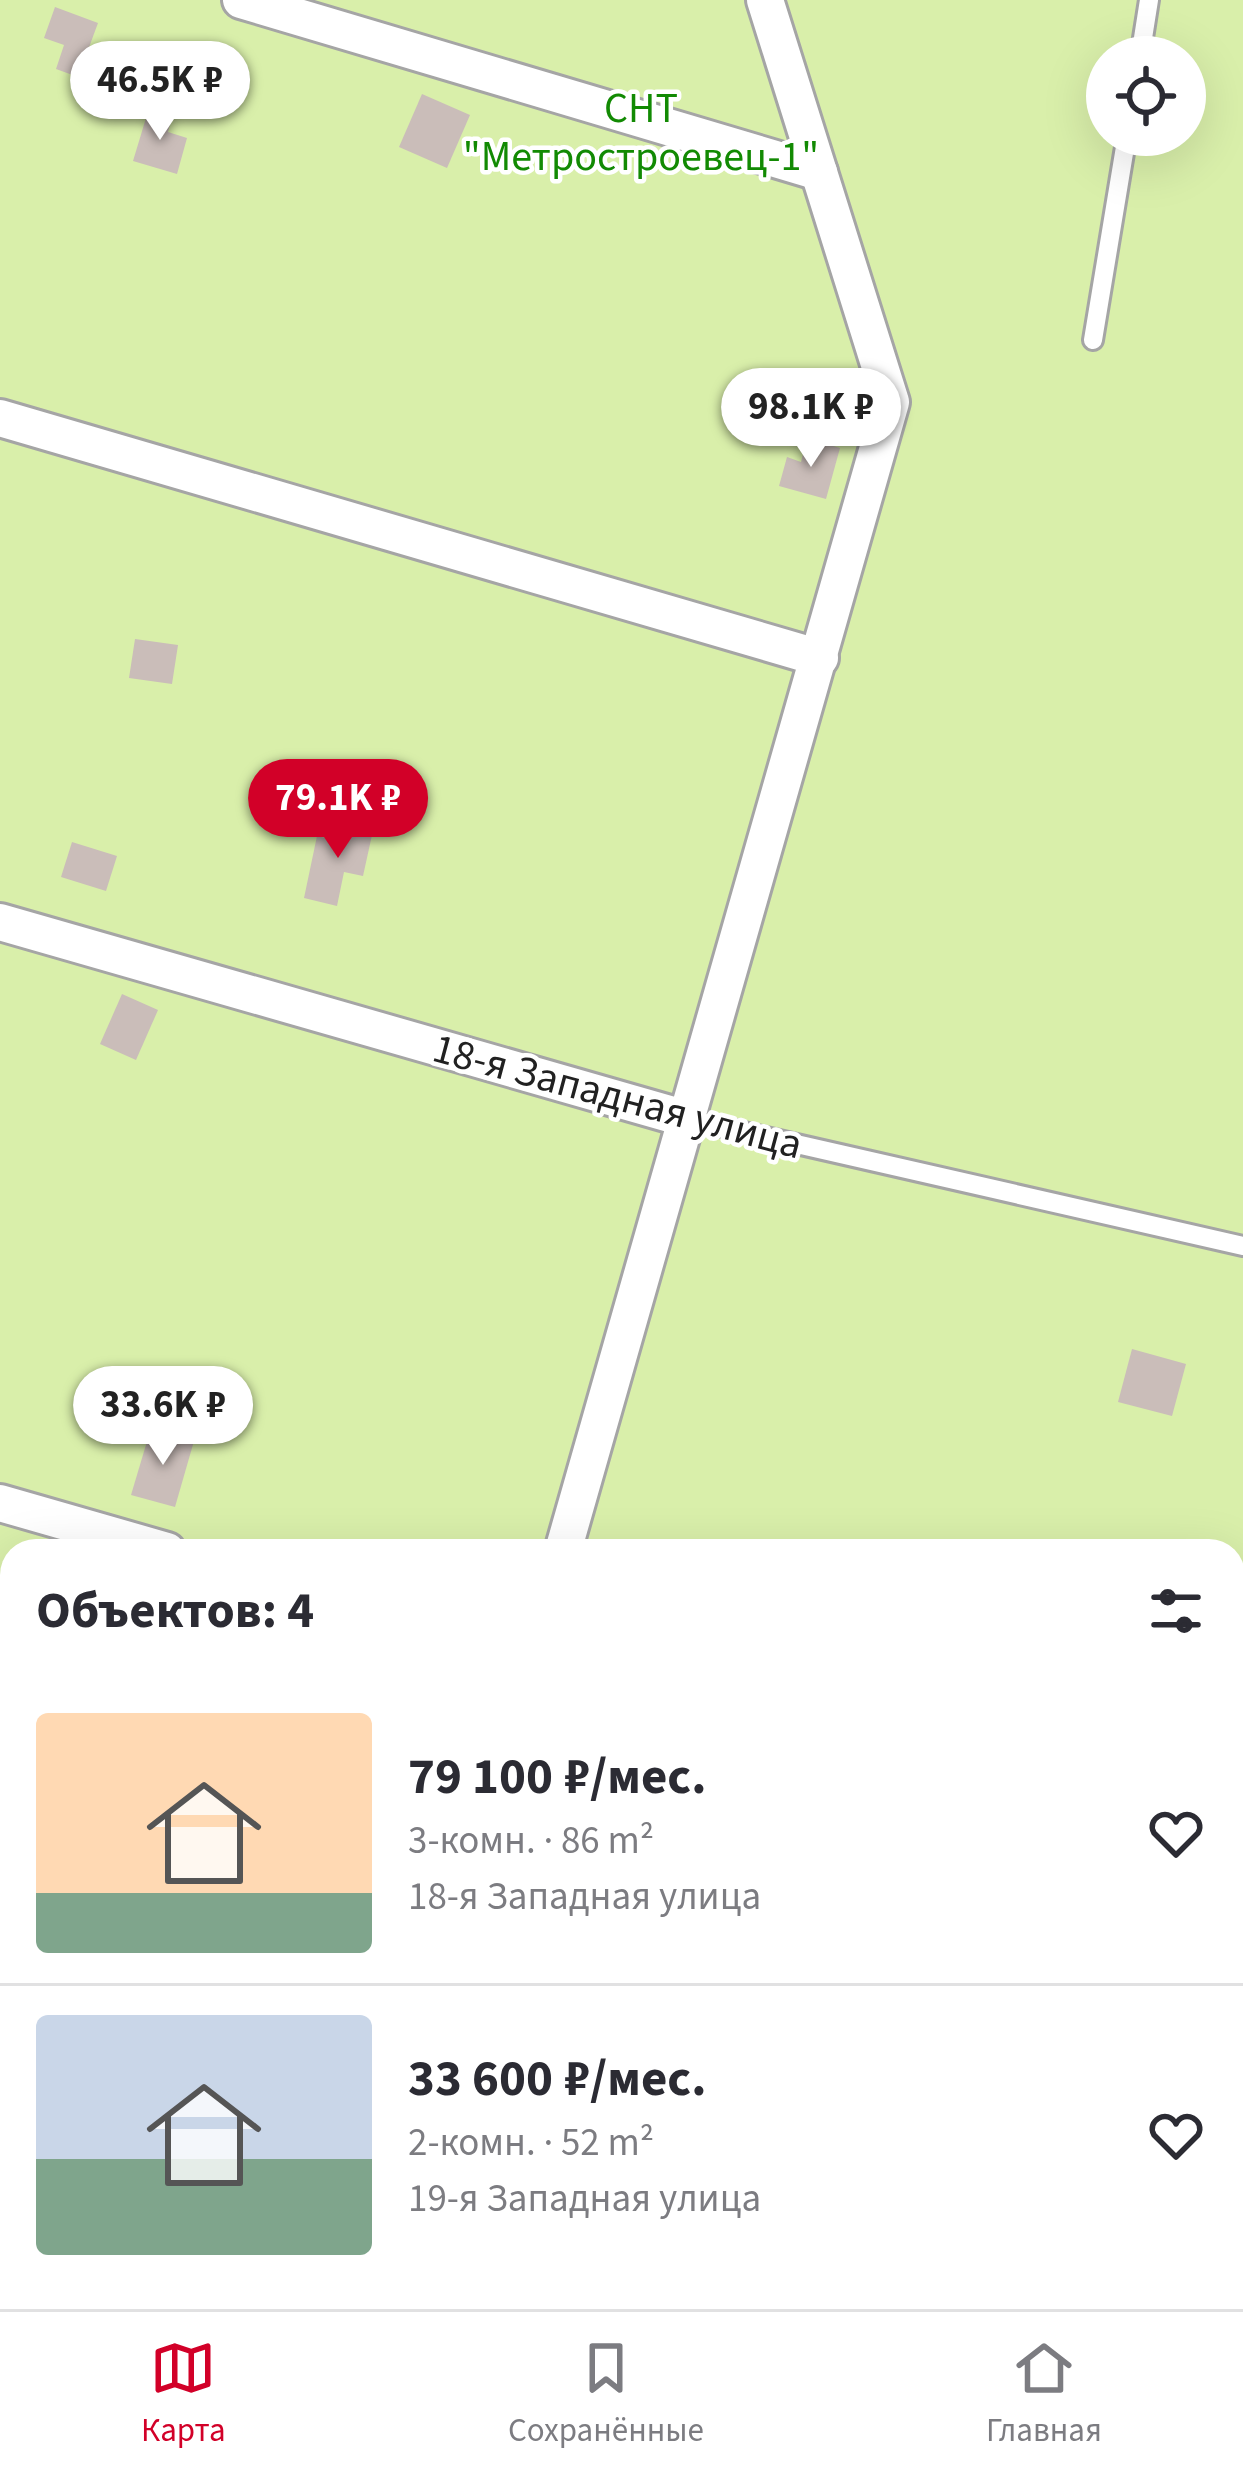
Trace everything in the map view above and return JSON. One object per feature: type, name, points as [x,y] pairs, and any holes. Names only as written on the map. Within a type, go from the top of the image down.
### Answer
[{"type":"street","points":[[242,0],[819,172]]},
{"type":"street","points":[[566,1539],[891,402],[765,0]]},
{"type":"street","points":[[0,418],[820,658]]},
{"type":"street","name":"18-я Западная улица","points":[[0,922],[687,1119]]},
{"type":"street","points":[[0,1503],[125,1539]]},
{"type":"lane","points":[[1143,36],[1149,0]]},
{"type":"lane","points":[[1093,340],[1124,156]]},
{"type":"lane","name":"18-я Западная улица","points":[[687,1119],[1243,1246]]},
{"type":"green space","name":"СНТ \"Метростроевец-1\"","points":[[0,0],[1243,0],[1243,1539],[0,1539]]},
{"type":"building","points":[[55,7],[98,23],[78,77],[56,69],[64,45],[44,38]]},
{"type":"building","points":[[422,94],[470,115],[447,168],[399,147]]},
{"type":"building","points":[[149,108],[173,115],[168,132],[187,138],[177,174],[133,161]]},
{"type":"building","points":[[807,438],[840,448],[826,499],[779,486],[787,457],[801,462]]},
{"type":"building","points":[[135,639],[178,645],[172,684],[129,678]]},
{"type":"building","points":[[343,819],[374,826],[363,876],[344,872],[337,906],[304,898],[317,836],[338,841]]},
{"type":"building","points":[[72,842],[117,856],[106,891],[61,877]]},
{"type":"building","points":[[122,994],[158,1010],[136,1060],[100,1044]]},
{"type":"building","points":[[1132,1349],[1186,1364],[1172,1416],[1118,1402]]},
{"type":"building","points":[[151,1428],[194,1441],[175,1507],[131,1495]]}]
